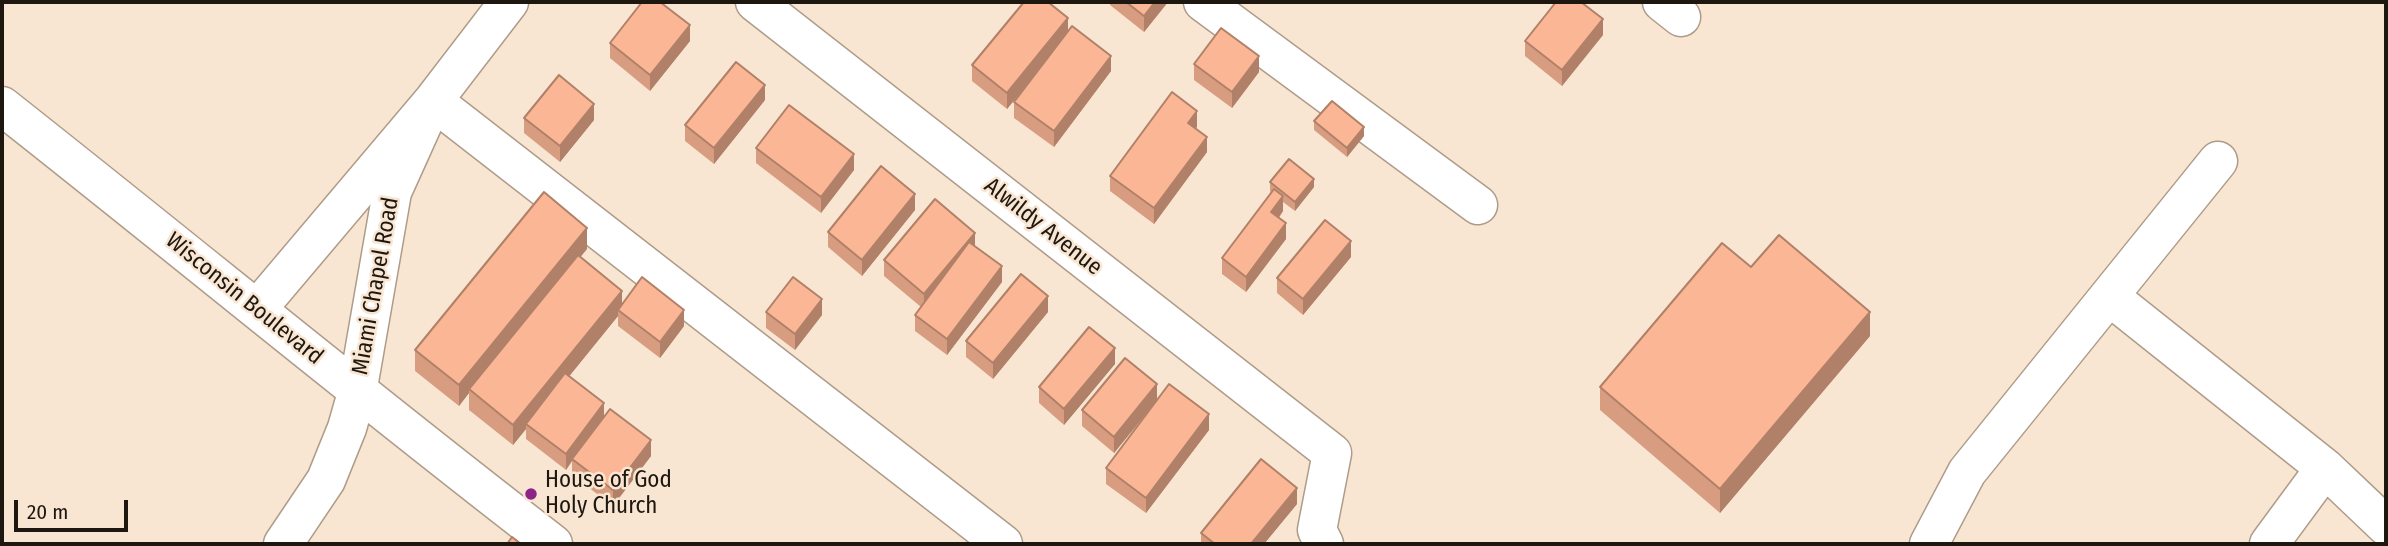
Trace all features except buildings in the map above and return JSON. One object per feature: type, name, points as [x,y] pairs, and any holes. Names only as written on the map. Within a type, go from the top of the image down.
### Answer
[{"type":"street","name":"Miami Chapel Road","points":[[283,544],[326,480],[357,393],[392,192],[433,101],[509,2]]},
{"type":"street","name":"Alwildy Avenue","points":[[755,2],[1332,453],[1314,539]]},
{"type":"street","points":[[1203,2],[1478,205]]},
{"type":"street","points":[[258,308],[433,101],[1003,544]]},
{"type":"street","name":"Wisconsin Boulevard","points":[[2,106],[258,308],[357,393],[553,544]]},
{"type":"street","points":[[1929,544],[1967,472],[2218,161]]},
{"type":"street","points":[[2109,296],[2325,468],[2386,526]]},
{"type":"street","points":[[2269,544],[2325,468]]},
{"type":"place","name":"House of God Holy Church","points":[[531,494]]}]
